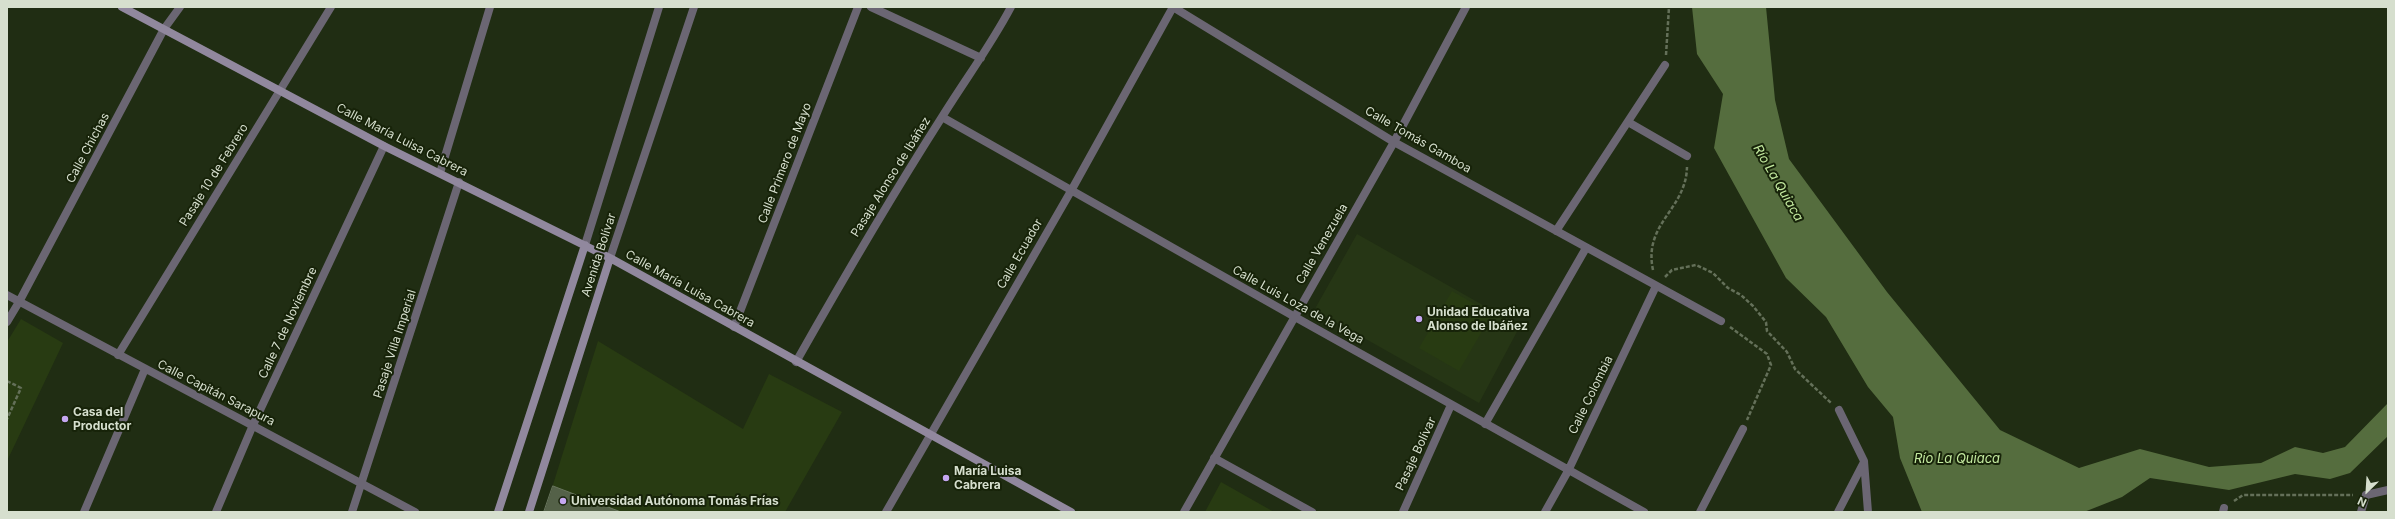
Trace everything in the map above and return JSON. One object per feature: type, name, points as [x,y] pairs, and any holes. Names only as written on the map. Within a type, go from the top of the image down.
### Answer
[{"type":"main road","name":"Calle María Luisa Cabrera","points":[[122,7],[384,146],[610,258],[796,362],[1071,512]]},
{"type":"main road","name":"Avenida Bolívar","points":[[498,512],[585,246]]},
{"type":"main road","name":"Avenida Bolívar","points":[[529,512],[610,258]]},
{"type":"street","name":"Calle Chichas","points":[[7,322],[20,302],[164,29],[180,7]]},
{"type":"street","name":"Pasaje 10 de Febrero","points":[[118,355],[331,7]]},
{"type":"street","points":[[440,173],[490,7]]},
{"type":"street","name":"Avenida Bolívar","points":[[585,246],[659,7]]},
{"type":"street","name":"Avenida Bolívar","points":[[610,258],[694,7]]},
{"type":"street","name":"Calle Primero de Mayo","points":[[734,327],[858,7]]},
{"type":"street","points":[[872,7],[981,58]]},
{"type":"street","name":"Pasaje Alonso de Ibáñez","points":[[796,362],[860,250],[942,117],[981,58],[1011,7]]},
{"type":"street","name":"Calle Tomás Gamboa","points":[[1173,7],[1394,142],[1721,321]]},
{"type":"street","name":"Calle Ecuador","points":[[886,512],[1071,191],[1173,7]]},
{"type":"street","name":"Calle Venezuela","points":[[1184,512],[1394,142],[1466,7]]},
{"type":"street","points":[[1556,231],[1665,65]]},
{"type":"street","name":"Calle Luis Loza de la Vega","points":[[942,117],[1451,406],[1644,512]]},
{"type":"street","points":[[1628,122],[1688,156]]},
{"type":"street","name":"Calle 7 de Noviembre","points":[[216,512],[253,425],[384,146]]},
{"type":"street","name":"Pasaje Villa Imperial","points":[[352,512],[363,484],[459,182]]},
{"type":"street","points":[[1485,424],[1586,248]]},
{"type":"street","name":"Calle Colombia","points":[[1545,512],[1568,471],[1656,286]]},
{"type":"street","name":"Calle Capitán Sarapura","points":[[7,295],[415,512]]},
{"type":"street","points":[[84,512],[145,369]]},
{"type":"street","name":"Pasaje Bolívar","points":[[1403,512],[1451,406]]},
{"type":"street","points":[[1839,410],[1864,461],[1868,512]]},
{"type":"street","points":[[1700,512],[1743,429]]},
{"type":"street","points":[[1214,458],[1312,512]]},
{"type":"street","points":[[1838,512],[1864,461]]},
{"type":"street","points":[[2361,512],[2366,495],[2388,490]]},
{"type":"path","points":[[1665,65],[1669,7]]},
{"type":"path","points":[[1656,286],[1650,250],[1654,234],[1672,209],[1687,178],[1688,156]]},
{"type":"path","points":[[1656,286],[1672,270],[1696,265],[1713,273],[1728,288],[1741,295],[1753,306],[1766,322],[1767,331],[1787,352],[1795,370],[1839,410]]},
{"type":"path","points":[[1721,321],[1767,354],[1771,365],[1743,429]]},
{"type":"path","points":[[7,381],[21,388],[7,419]]},
{"type":"path","points":[[2223,510],[2244,495],[2366,495]]},
{"type":"shaded area","name":"Unidad Educativa Alonso de Ibáñez","points":[[1357,234],[1520,326],[1479,403],[1318,312],[1316,307]]},
{"type":"shaded area","points":[[1452,291],[1492,314],[1459,371],[1419,348]]},
{"type":"shaded area","points":[[21,319],[63,343],[7,461],[7,342]]},
{"type":"shaded area","points":[[598,341],[743,429],[769,374],[842,412],[785,512],[606,512],[551,491]]},
{"type":"shaded area","points":[[1221,482],[1274,512],[1205,512]]},
{"type":"water","name":"Río La Quiaca","points":[[1692,7],[1766,7],[1775,100],[1789,159],[1887,292],[2000,430],[2079,468],[2140,449],[2209,467],[2261,463],[2295,447],[2323,453],[2345,447],[2388,403],[2388,436],[2350,473],[2330,479],[2295,474],[2229,490],[2150,478],[2122,497],[2084,512],[1922,512],[1900,458],[1893,417],[1868,387],[1826,317],[1786,278],[1714,148],[1723,94],[1697,54]]},
{"type":"building","name":"Universidad Autónoma Tomás Frías","points":[[553,486],[621,512],[544,512]]},
{"type":"place","name":"Unidad Educativa Alonso de Ibáñez","points":[[1419,319]]},
{"type":"place","name":"Casa del Productor","points":[[65,419]]},
{"type":"place","name":"María Luisa Cabrera","points":[[946,478]]},
{"type":"place","name":"Universidad Autónoma Tomás Frías","points":[[563,501]]}]
